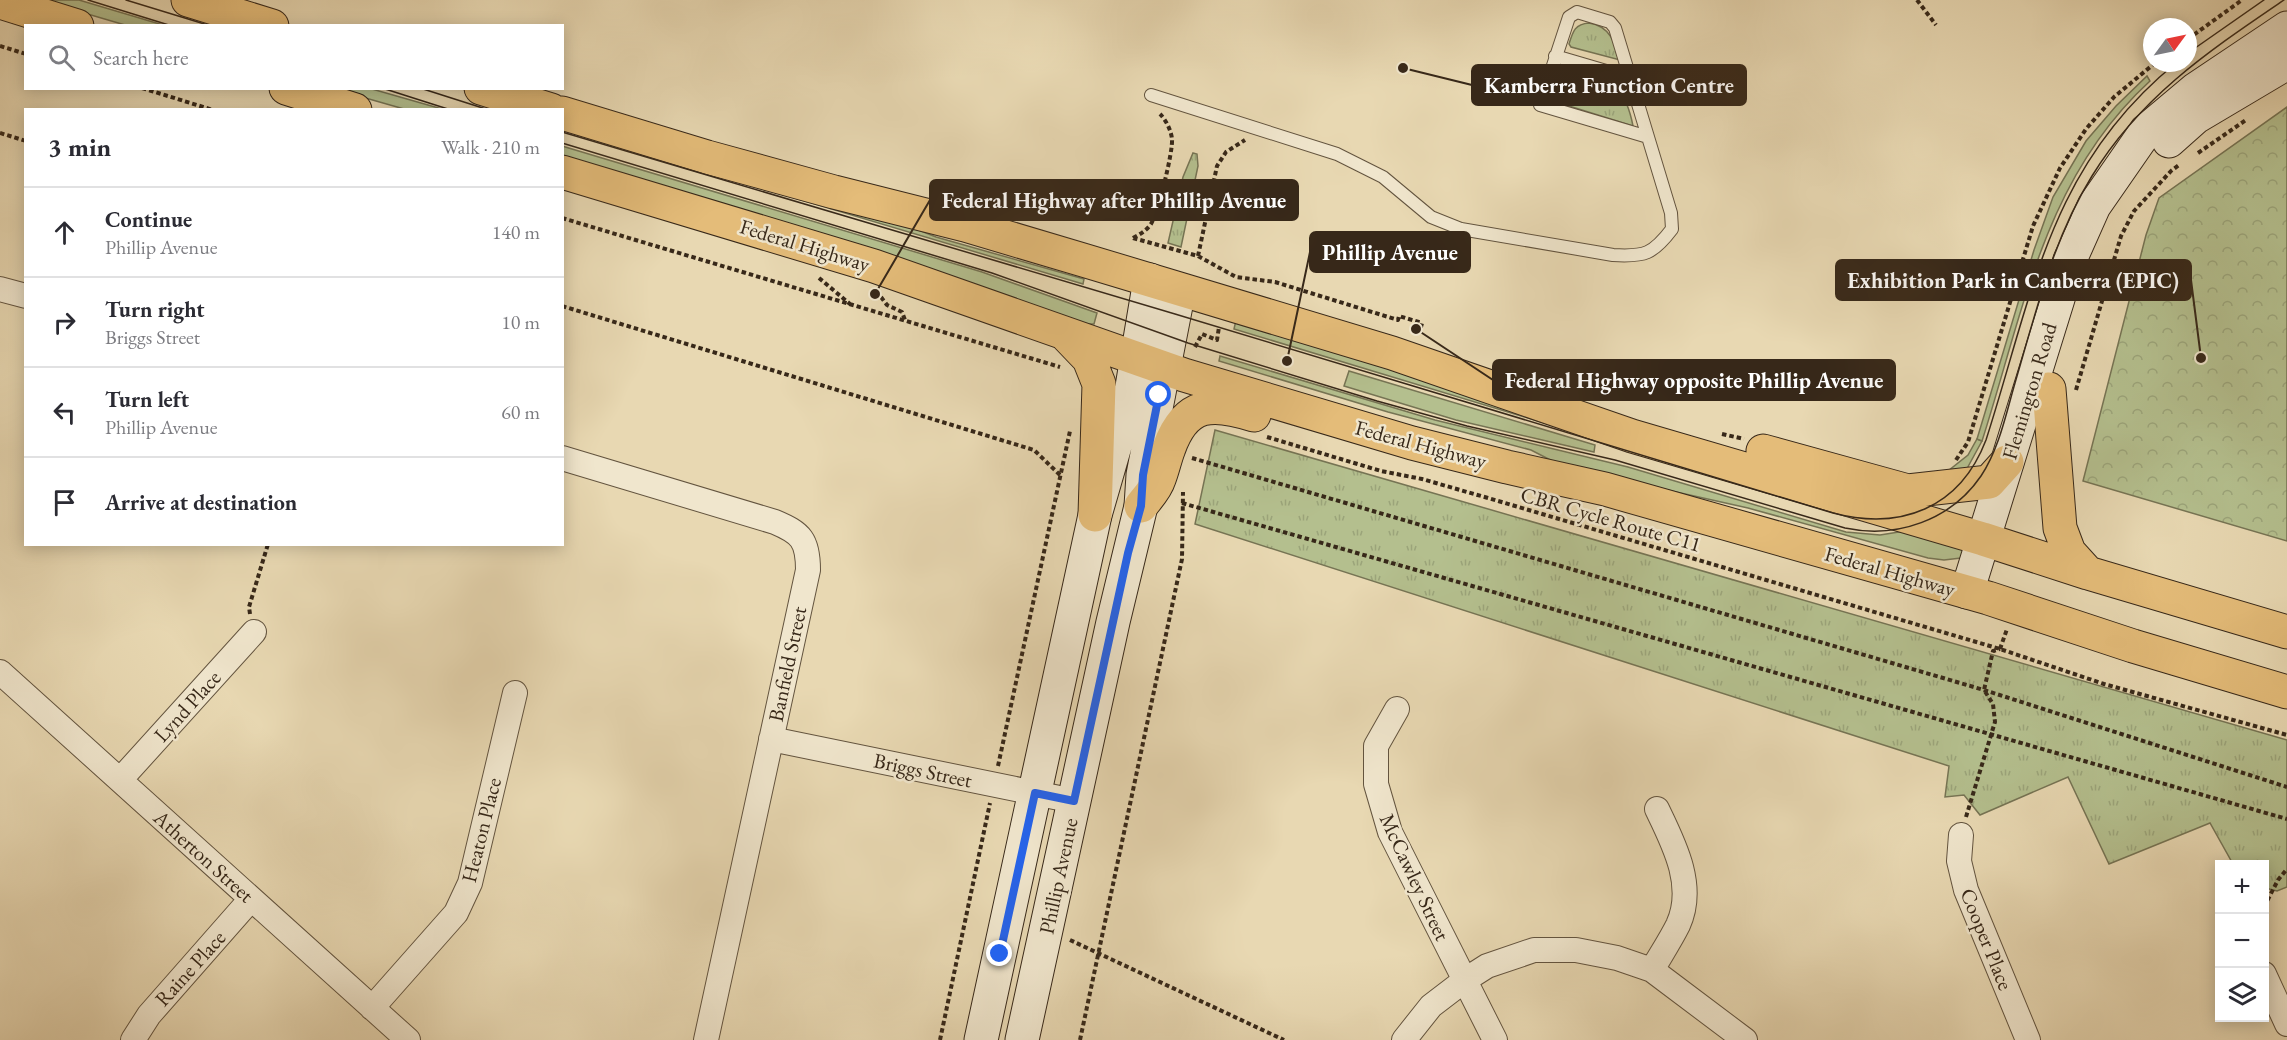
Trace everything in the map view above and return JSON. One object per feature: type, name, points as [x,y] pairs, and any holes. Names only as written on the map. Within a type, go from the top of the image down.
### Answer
[{"type":"highway","points":[[188,0],[266,24]]},
{"type":"highway","points":[[0,2],[71,24]]},
{"type":"highway","points":[[292,90],[349,108]]},
{"type":"highway","points":[[487,90],[545,108]]},
{"type":"highway","points":[[564,114],[707,157],[965,225],[1392,353],[1534,403],[1675,448],[2287,632]]},
{"type":"highway","name":"Federal Highway","points":[[564,173],[874,266],[1061,350],[1150,363],[1412,443],[1605,489],[1977,595],[2133,646],[2287,692]]},
{"type":"highway","points":[[1061,350],[1092,364],[1099,384],[1095,515]]},
{"type":"highway","points":[[2062,390],[2060,528],[2069,552],[2088,573]]},
{"type":"highway","points":[[1141,506],[1159,482],[1169,448],[1180,426],[1193,414],[1209,407],[1232,408],[1366,450],[1393,450],[1412,443]]},
{"type":"highway","points":[[1675,448],[1736,444],[1908,491],[1989,482],[2007,462]]},
{"type":"main road","name":"Flemington Road","points":[[1993,543],[2007,462],[2070,260],[2094,206],[2146,131],[2196,89],[2287,28]]},
{"type":"main road","name":"Flemington Road","points":[[1977,595],[1993,543],[2062,390],[2082,271],[2110,214],[2122,195],[2166,144],[2196,117],[2287,63]]},
{"type":"main road","name":"Phillip Avenue","points":[[1022,1040],[1128,553],[1141,506],[1150,363],[1165,285]]},
{"type":"main road","name":"Phillip Avenue","points":[[981,1040],[1095,515],[1132,387],[1150,363]]},
{"type":"street","points":[[0,289],[24,295]]},
{"type":"street","name":"Banfield Street","points":[[564,459],[775,522],[796,531],[808,550],[808,570],[706,1040]]},
{"type":"street","name":"Lynd Place","points":[[120,780],[254,632]]},
{"type":"street","name":"Atherton Street","points":[[0,672],[408,1040]]},
{"type":"street","name":"Heaton Place","points":[[372,1008],[456,913],[470,883],[515,693]]},
{"type":"street","name":"McCawley Street","points":[[1397,709],[1376,746],[1376,784],[1390,832],[1495,1040]]},
{"type":"street","name":"Briggs Street","points":[[771,739],[1074,801]]},
{"type":"street","points":[[1652,970],[1678,924],[1684,888],[1678,852],[1657,809]]},
{"type":"street","name":"Cooper Place","points":[[1961,835],[1959,861],[1966,890],[2028,1040]]},
{"type":"street","name":"Raine Place","points":[[133,1040],[149,1015],[251,899]]},
{"type":"street","points":[[1404,1040],[1431,1006],[1465,980],[1487,966],[1534,950],[1576,950],[1617,958],[1652,970],[1745,1040]]},
{"type":"street","points":[[2269,983],[2287,1024]]},
{"type":"lane","points":[[1151,95],[1337,154],[1383,177],[1431,217],[1461,229],[1613,255],[1644,254],[1658,247],[1672,229],[1671,213],[1616,28],[1610,22],[1577,12],[1569,17],[1540,105],[1648,137]]},
{"type":"lane","points":[[1555,56],[1630,78]]},
{"type":"path","points":[[1917,0],[1936,25]]},
{"type":"path","points":[[2197,32],[2241,0]]},
{"type":"path","points":[[0,46],[24,53]]},
{"type":"path","points":[[1952,463],[1968,442],[2033,226],[2060,168],[2086,129],[2114,97],[2144,72]]},
{"type":"path","points":[[148,90],[207,108]]},
{"type":"path","points":[[1155,109],[1163,117],[1172,140],[1159,204],[1152,223],[1144,232],[1132,238],[1198,256],[1236,277],[1275,282],[1398,320],[1399,316],[1422,323],[1420,331]]},
{"type":"path","points":[[2190,158],[2248,118]]},
{"type":"path","points":[[0,133],[24,140]]},
{"type":"path","points":[[1198,256],[1217,166],[1226,152],[1247,140]]},
{"type":"path","points":[[2062,390],[2121,236],[2134,211],[2171,171],[2180,165]]},
{"type":"path","points":[[564,219],[905,320],[1061,350]]},
{"type":"path","points":[[875,294],[882,297],[887,305],[902,312],[905,320]]},
{"type":"path","points":[[564,307],[1034,450],[1060,476]]},
{"type":"path","points":[[939,1040],[1070,429]]},
{"type":"path","name":"CBR Cycle Route C11","points":[[1259,435],[1380,471],[1422,479],[2000,649],[2104,684],[2287,735]]},
{"type":"path","points":[[1191,458],[1984,690],[2287,787]]},
{"type":"path","points":[[1080,1040],[1182,559],[1182,503],[2287,819]]},
{"type":"path","points":[[254,632],[249,607],[267,546]]},
{"type":"path","points":[[1961,835],[1995,722],[1993,704],[1984,690],[1993,651],[2000,649]]},
{"type":"path","points":[[2269,899],[2278,880],[2287,869]]},
{"type":"path","points":[[1046,932],[1099,953],[1284,1040]]},
{"type":"green space","points":[[40,0],[79,0],[160,24],[122,24]]},
{"type":"green space","points":[[1589,23],[1607,32],[1614,42],[1620,60],[1571,47],[1569,44],[1575,29]]},
{"type":"green space","points":[[1582,70],[1603,79],[1617,89],[1627,104],[1633,126],[1569,106],[1562,100],[1557,94],[1557,82],[1566,73]]},
{"type":"green space","points":[[2147,76],[2150,81],[2114,119],[2085,160],[2061,203],[2026,295],[1982,441],[1977,439],[2034,250],[2053,197],[2086,141],[2116,106]]},
{"type":"green space","points":[[338,90],[376,90],[438,108],[400,108]]},
{"type":"green space","points":[[2287,107],[2287,541],[2083,481],[2146,235],[2159,198]]},
{"type":"green space","points":[[564,147],[982,272],[1097,313],[1094,324],[1087,324],[564,158]]},
{"type":"green space","points":[[1193,153],[1197,154],[1198,166],[1181,247],[1168,243],[1183,177]]},
{"type":"green space","points":[[748,184],[866,209],[936,237],[1084,279],[1083,284]]},
{"type":"green space","points":[[1236,320],[1248,321],[1594,438],[1234,329]]},
{"type":"green space","points":[[1220,356],[1435,420],[1628,467],[1846,532],[1880,535],[1905,531],[1970,547],[1961,558],[1944,560],[1928,558],[1748,508],[1564,467],[1531,450],[1388,412],[1219,361]]},
{"type":"green space","points":[[1349,371],[1595,445],[1594,452],[1456,420],[1344,386]]},
{"type":"green space","points":[[1215,430],[2287,740],[2287,887],[2277,891],[2269,889],[2269,860],[2231,860],[2210,823],[2109,864],[2068,777],[1980,815],[1964,795],[1945,797],[1949,766],[1195,524]]},
{"type":"green space","points":[[1977,439],[1982,441],[1964,474],[1943,475],[1968,455]]},
{"type":"tram line","points":[[88,0],[166,24]]},
{"type":"tram line","points":[[126,0],[204,24]]},
{"type":"tram line","points":[[2197,47],[2264,0]]},
{"type":"tram line","points":[[564,144],[992,273],[1188,343],[1377,401],[1467,426],[1615,460],[1845,528],[1884,531],[1921,523],[1938,515],[1969,491],[1987,466],[2001,431],[2038,303],[2056,250],[2078,200],[2111,148],[2132,122],[2178,77],[2284,0]]},
{"type":"tram line","points":[[564,133],[1833,513],[1858,518],[1882,519],[1904,516],[1925,509],[1944,498],[1961,483],[1975,463],[1986,440],[2033,284],[2051,235],[2072,189],[2099,145],[2133,103],[2166,72]]},
{"type":"tram line","points":[[388,90],[445,108]]},
{"type":"tram line","points":[[426,90],[483,108]]},
{"type":"place","name":"Kamberra Function Centre","points":[[1403,68]]},
{"type":"place","name":"Federal Highway after Phillip Avenue","points":[[875,294]]},
{"type":"place","name":"Federal Highway opposite Phillip Avenue","points":[[1416,329]]},
{"type":"place","name":"Exhibition Park in Canberra (EPIC)","points":[[2201,358]]},
{"type":"place","name":"Phillip Avenue","points":[[1287,361]]},
{"type":"route","points":[[1000,954],[1035,793],[1074,801],[1128,553],[1141,506],[1143,475],[1159,395]]}]
